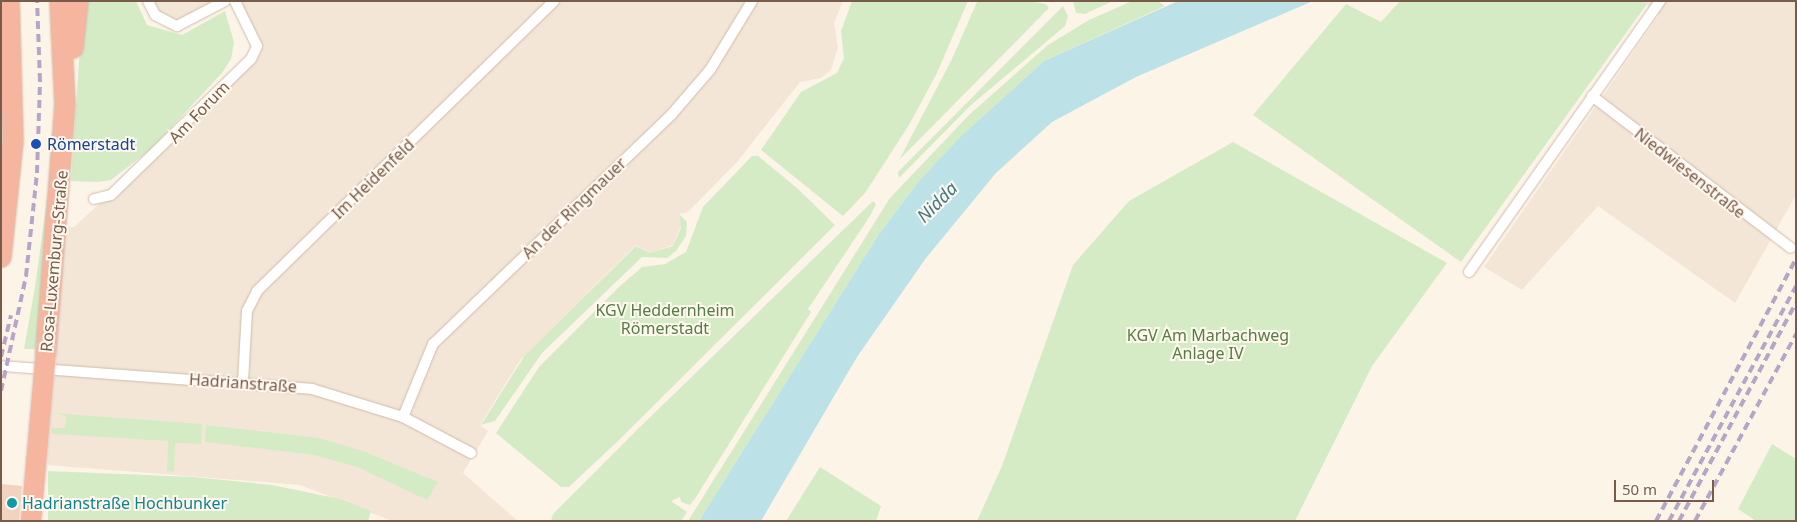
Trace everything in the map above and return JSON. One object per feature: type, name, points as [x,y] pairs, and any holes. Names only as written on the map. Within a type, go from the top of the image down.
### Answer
[{"type":"highway","points":[[1,257],[13,141],[9,1]]},
{"type":"highway","name":"Rosa-Luxemburg-Straße","points":[[31,521],[65,105],[60,1]]},
{"type":"highway","points":[[65,105],[78,1]]},
{"type":"street","points":[[148,1],[155,15],[177,26],[225,1]]},
{"type":"street","name":"Am Forum","points":[[94,199],[111,195],[250,59],[257,46],[235,1]]},
{"type":"street","name":"Im Heidenfeld","points":[[243,382],[247,311],[257,291],[554,1]]},
{"type":"street","name":"An der Ringmauer","points":[[403,417],[434,344],[672,114],[710,70],[752,1]]},
{"type":"street","points":[[1469,272],[1660,1]]},
{"type":"street","name":"Niedwiesenstraße","points":[[1592,96],[1791,248]]},
{"type":"street","name":"Hadrianstraße","points":[[1,366],[243,382],[312,389],[403,417],[471,453]]},
{"type":"shaded area","points":[[151,1],[218,1],[178,22],[157,15]]},
{"type":"shaded area","points":[[238,1],[843,1],[834,23],[838,47],[831,70],[821,78],[800,82],[738,161],[688,212],[679,214],[681,226],[673,245],[650,253],[636,245],[521,359],[480,425],[488,431],[463,473],[518,521],[392,521],[300,485],[47,465],[55,227],[74,227],[166,142],[259,43]]},
{"type":"shaded area","points":[[1642,1],[1796,1],[1796,195],[1735,303],[1598,206],[1522,290],[1484,267],[1659,15]]},
{"type":"green space","points":[[83,1],[136,1],[147,25],[182,35],[225,11],[234,42],[231,59],[222,73],[151,149],[111,180],[98,182],[71,181]]},
{"type":"green space","points":[[852,1],[968,1],[937,73],[909,125],[865,193],[843,216],[761,150],[801,92],[837,73],[844,58],[841,31]]},
{"type":"green space","points":[[1027,1],[1046,4],[1049,8],[899,160],[952,59],[977,2]]},
{"type":"green space","points":[[1073,1],[1113,1],[1085,14],[1076,13]]},
{"type":"green space","points":[[1132,1],[1158,1],[1165,6],[1044,61],[960,137],[919,181],[879,234],[699,521],[688,521],[890,198],[969,115],[1048,45],[1089,20]]},
{"type":"green space","points":[[1400,1],[1642,1],[1647,4],[1461,262],[1253,115],[1346,4],[1381,22]]},
{"type":"green space","points":[[1063,6],[1068,16],[1065,26],[971,105],[899,178],[898,172]]},
{"type":"green space","name":"KGV Am Marbachweg Anlage IV","points":[[1233,142],[1447,263],[1372,366],[1295,521],[977,521],[1002,466],[1073,265],[1129,201]]},
{"type":"green space","name":"KGV Heddernheim Römerstadt","points":[[752,156],[758,156],[797,188],[835,225],[620,439],[569,487],[561,487],[496,433],[539,367],[619,287],[642,267],[665,264],[686,252],[703,207]]},
{"type":"green space","points":[[48,192],[37,349],[24,349],[35,287]]},
{"type":"green space","points":[[873,201],[876,204],[870,216],[808,309],[811,312],[696,497],[690,505],[681,502],[680,497],[671,501],[687,512],[681,521],[551,521],[553,514],[643,424]]},
{"type":"green space","points":[[679,214],[687,222],[686,236],[676,251],[667,258],[642,257],[542,353],[495,421],[481,425],[525,355],[636,246],[650,253],[673,246],[681,228]]},
{"type":"green space","points":[[53,413],[202,424],[201,444],[175,443],[174,472],[167,471],[168,441],[53,434],[50,428],[65,428],[66,416]]},
{"type":"green space","points":[[206,425],[319,438],[363,451],[438,482],[427,500],[357,467],[314,455],[205,442]]},
{"type":"green space","points":[[1772,444],[1796,459],[1796,521],[1756,521],[1738,509]]},
{"type":"green space","points":[[820,467],[881,506],[876,521],[786,521]]},
{"type":"green space","points":[[48,471],[194,477],[272,485],[340,499],[371,511],[368,521],[48,521]]},
{"type":"water","name":"Nidda","points":[[1178,1],[1313,1],[1136,77],[1052,122],[996,173],[926,258],[857,357],[761,521],[699,521],[879,234],[919,181],[960,137],[1044,61]]},
{"type":"building","name":"Hadrianstraße Hochbunker","points":[[1,484],[22,486],[19,521],[1,521]]},
{"type":"railway","points":[[1,391],[26,276],[37,173],[40,81],[37,1]]},
{"type":"railway","points":[[1656,521],[1796,259]]},
{"type":"railway","points":[[1669,521],[1796,286]]},
{"type":"railway","points":[[1679,521],[1796,303]]},
{"type":"railway","points":[[1,357],[11,315]]},
{"type":"railway","points":[[1695,521],[1796,334]]},
{"type":"place","name":"Römerstadt","points":[[36,144]]},
{"type":"place","name":"Hadrianstraße Hochbunker","points":[[12,503]]}]
